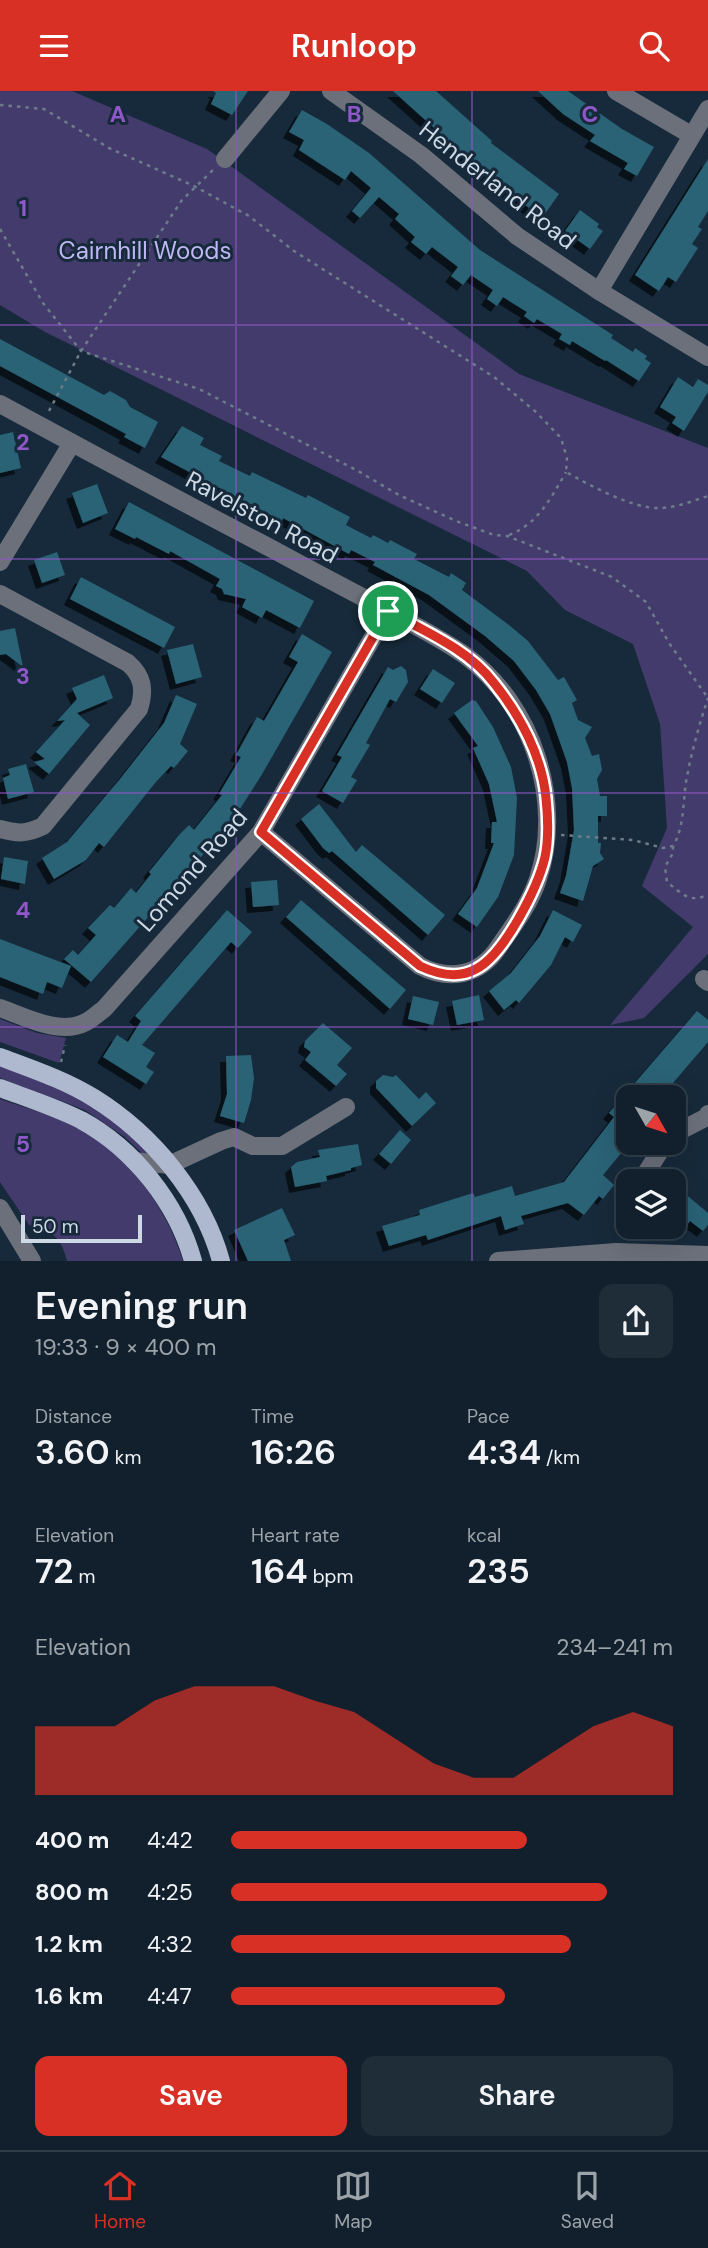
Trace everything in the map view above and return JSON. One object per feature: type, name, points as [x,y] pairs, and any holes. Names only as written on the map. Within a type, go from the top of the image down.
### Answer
[{"type":"main road","points":[[0,1057],[58,1079],[94,1098],[127,1122],[169,1165],[201,1210],[214,1236],[221,1261]]},
{"type":"main road","points":[[0,1088],[82,1121],[114,1142],[153,1181],[181,1227],[193,1261]]},
{"type":"street","points":[[225,159],[281,91]]},
{"type":"street","points":[[616,91],[691,135]]},
{"type":"street","name":"Henderland Road","points":[[334,92],[421,155],[517,236],[599,291],[708,357]]},
{"type":"street","points":[[599,291],[708,109]]},
{"type":"street","name":"Ravelston Road","points":[[0,404],[438,638],[478,666],[499,689],[527,734],[541,766],[548,834],[538,882],[523,911],[495,952],[483,965],[464,974],[430,971],[420,966],[261,832]]},
{"type":"street","points":[[0,562],[72,443]]},
{"type":"street","points":[[0,594],[128,663],[140,676],[143,686],[139,709],[43,826],[19,834],[0,829]]},
{"type":"street","name":"Lomond Road","points":[[69,1028],[86,1022],[104,1009],[261,832],[388,611]]},
{"type":"street","points":[[0,1008],[51,1025],[69,1028]]},
{"type":"street","points":[[134,1161],[169,1165],[221,1140],[234,1137],[253,1146],[282,1146],[346,1107]]},
{"type":"street","points":[[686,1127],[708,1116]]},
{"type":"street","points":[[0,1208],[32,1261]]},
{"type":"street","points":[[498,1261],[616,1252],[708,1255]]},
{"type":"path","points":[[0,105],[44,109],[109,148],[194,186],[249,216],[294,251],[494,377],[536,412],[561,439],[567,458],[566,472],[537,518],[507,536]]},
{"type":"path","points":[[48,412],[81,351],[181,200],[225,159]]},
{"type":"path","points":[[0,229],[43,303],[81,351],[200,389],[358,471],[398,495],[494,535],[507,536],[612,577],[646,602],[669,643],[708,698],[687,782],[681,825],[664,872],[667,882],[682,895],[697,899],[708,894]]},
{"type":"path","points":[[566,472],[636,504],[656,508],[673,507],[708,496]]},
{"type":"path","points":[[563,835],[643,842],[663,848],[673,846]]},
{"type":"path","points":[[58,1079],[69,1028]]},
{"type":"green space","name":"Cairnhill Woods","points":[[0,91],[72,91],[207,149],[519,374],[708,448],[708,954],[644,1018],[610,1025],[693,927],[642,886],[667,828],[660,724],[633,644],[565,610],[527,571],[45,332],[0,305]]},
{"type":"green space","points":[[0,1019],[37,1033],[66,1038],[59,1063],[0,1042]]},
{"type":"green space","points":[[0,1066],[54,1086],[93,1107],[143,1147],[152,1156],[151,1162],[125,1137],[85,1110],[0,1078]]},
{"type":"green space","points":[[0,1099],[68,1123],[113,1152],[143,1184],[155,1202],[176,1241],[183,1261],[67,1261],[55,1236],[29,1225],[0,1182]]},
{"type":"building","points":[[213,91],[248,91],[232,115],[211,104],[216,93]]},
{"type":"building","points":[[393,91],[436,91],[492,141],[491,143],[559,194],[542,218],[483,172]]},
{"type":"building","points":[[538,91],[568,91],[622,129],[654,147],[637,176],[624,169],[628,163],[590,141],[595,135],[563,114]]},
{"type":"building","points":[[302,110],[369,153],[480,250],[613,335],[611,338],[633,352],[635,348],[647,356],[645,359],[651,363],[639,381],[572,341],[570,345],[559,339],[562,334],[537,319],[534,323],[524,316],[527,312],[503,297],[497,306],[487,299],[493,290],[471,275],[463,285],[451,276],[458,267],[432,247],[426,254],[411,242],[415,237],[395,219],[399,214],[379,197],[360,218],[352,211],[371,188],[351,171],[345,180],[299,150],[304,140],[289,132]]},
{"type":"building","points":[[708,159],[708,211],[698,227],[702,229],[692,244],[698,248],[676,282],[668,277],[659,291],[635,275]]},
{"type":"building","points":[[580,210],[599,224],[597,227],[603,231],[590,249],[565,231]]},
{"type":"building","points":[[0,339],[104,395],[110,391],[126,400],[130,407],[158,422],[145,448],[124,437],[126,434],[0,366]]},
{"type":"building","points":[[678,377],[693,387],[698,379],[708,385],[708,392],[684,431],[672,423],[676,417],[660,407]]},
{"type":"building","points":[[182,426],[204,438],[200,445],[222,456],[219,461],[250,476],[252,472],[306,498],[308,495],[350,517],[346,525],[371,538],[373,535],[388,543],[390,540],[417,554],[414,559],[449,577],[451,573],[466,583],[462,590],[528,641],[558,680],[564,677],[577,700],[572,703],[578,720],[592,727],[585,738],[592,756],[599,754],[602,770],[597,779],[600,796],[607,796],[607,816],[598,816],[598,843],[601,843],[600,853],[604,859],[593,866],[583,901],[560,893],[566,876],[574,830],[572,788],[567,762],[550,714],[514,661],[429,595],[373,565],[375,562],[351,550],[349,554],[161,457]]},
{"type":"building","points":[[13,432],[21,468],[0,473],[0,435]]},
{"type":"building","points":[[97,484],[108,513],[83,523],[72,493]]},
{"type":"building","points":[[129,502],[314,601],[300,628],[266,610],[262,618],[242,607],[246,599],[224,594],[222,589],[216,586],[220,579],[170,551],[169,554],[115,529]]},
{"type":"building","points":[[57,552],[65,575],[42,583],[34,560]]},
{"type":"building","points":[[81,577],[175,627],[164,648],[70,599]]},
{"type":"building","points":[[15,628],[23,667],[6,654],[0,655],[0,631]]},
{"type":"building","points":[[302,634],[332,652],[261,776],[231,823],[91,982],[64,959],[73,950],[78,955],[96,935],[88,928],[110,905],[114,908],[131,888],[136,893],[179,835],[189,825],[194,830],[222,795],[219,794],[241,757],[236,755],[257,717],[264,721],[298,662],[289,657]]},
{"type":"building","points":[[193,644],[202,677],[176,684],[167,650]]},
{"type":"building","points":[[401,666],[406,670],[408,682],[396,702],[390,699],[366,743],[370,745],[351,777],[357,780],[343,803],[322,791],[342,757],[337,755],[388,667],[393,670]]},
{"type":"building","points":[[433,669],[455,683],[442,703],[420,689]]},
{"type":"building","points":[[104,675],[113,698],[77,713],[90,725],[49,774],[34,762],[45,759],[36,752],[65,720],[57,721],[77,699],[72,688]]},
{"type":"building","points":[[176,695],[197,704],[180,744],[188,751],[174,768],[171,766],[155,783],[104,847],[99,843],[86,860],[54,879],[42,858],[67,842],[120,779],[164,723]]},
{"type":"building","points":[[472,700],[476,701],[493,727],[511,767],[517,798],[514,855],[498,897],[477,927],[458,914],[477,888],[494,843],[491,843],[492,822],[497,822],[489,784],[473,748],[478,746],[454,713]]},
{"type":"building","points":[[26,764],[34,792],[8,799],[3,778],[10,775],[8,769]]},
{"type":"building","points":[[319,804],[356,852],[362,845],[445,915],[428,935],[332,851],[329,853],[323,848],[301,819]]},
{"type":"building","points":[[4,857],[28,861],[25,884],[1,879]]},
{"type":"building","points":[[277,880],[279,905],[253,907],[251,882]]},
{"type":"building","points":[[301,900],[406,990],[390,1009],[286,917]]},
{"type":"building","points":[[227,910],[252,932],[238,948],[231,942],[142,1045],[155,1053],[146,1067],[154,1072],[146,1084],[103,1057],[117,1035],[128,1042],[141,1021],[135,1016]]},
{"type":"building","points":[[553,910],[582,925],[573,942],[565,937],[551,965],[519,1003],[516,1000],[504,1010],[489,991],[511,973],[540,936]]},
{"type":"building","points":[[0,939],[71,966],[62,988],[47,982],[43,994],[0,977]]},
{"type":"building","points":[[479,995],[484,1020],[457,1025],[452,1001]]},
{"type":"building","points":[[413,996],[439,1002],[433,1025],[408,1019]]},
{"type":"building","points":[[697,1011],[708,1020],[708,1042],[671,1085],[633,1085]]},
{"type":"building","points":[[323,1023],[352,1048],[337,1065],[347,1074],[336,1086],[305,1060],[311,1052],[304,1047],[305,1041]]},
{"type":"building","points":[[251,1055],[254,1078],[244,1123],[220,1116],[227,1094],[226,1056]]},
{"type":"building","points":[[383,1075],[396,1075],[419,1099],[426,1092],[436,1103],[412,1126],[376,1088],[376,1081]]},
{"type":"building","points":[[616,1105],[616,1155],[620,1155],[603,1175],[614,1185],[603,1199],[599,1196],[584,1215],[568,1203],[521,1216],[524,1224],[505,1230],[501,1216],[428,1240],[426,1235],[389,1246],[382,1226],[420,1215],[419,1210],[473,1193],[475,1197],[512,1186],[515,1196],[564,1182],[614,1117],[609,1113]]},
{"type":"building","points":[[400,1130],[411,1140],[391,1164],[379,1154]]},
{"type":"building","points":[[358,1144],[362,1165],[326,1176],[327,1181],[295,1187],[291,1167],[297,1162],[320,1157],[318,1150]]},
{"type":"building","points":[[686,1195],[708,1213],[708,1225],[703,1231],[690,1221],[686,1226]]},
{"type":"building","points":[[282,1208],[295,1235],[284,1240],[291,1261],[248,1261],[234,1230]]},
{"type":"route","points":[[388,611],[466,656],[493,681],[527,734],[541,766],[548,834],[538,882],[523,911],[495,952],[483,965],[464,974],[440,974],[420,966],[261,832],[388,611]]}]
